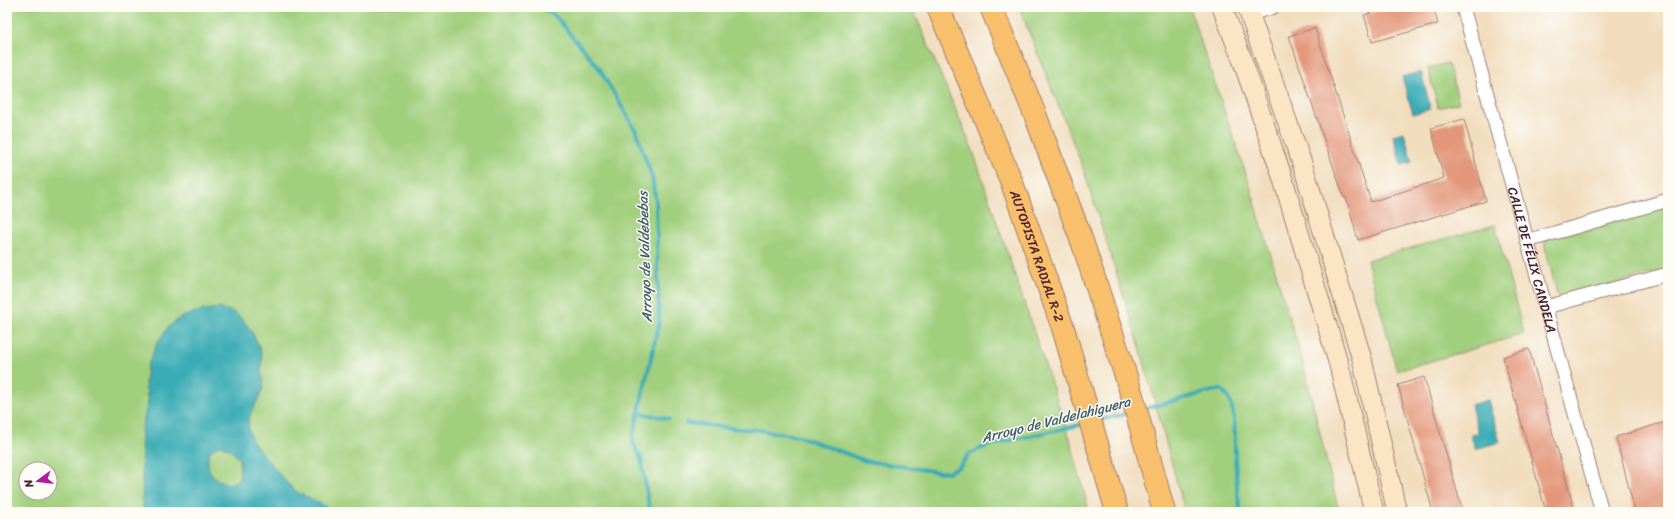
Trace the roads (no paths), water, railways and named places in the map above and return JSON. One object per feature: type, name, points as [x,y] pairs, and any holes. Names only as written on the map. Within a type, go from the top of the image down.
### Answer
[{"type":"highway","name":"AUTOPISTA RADIAL R-2","points":[[938,7],[1015,190],[1063,328],[1118,512]]},
{"type":"highway","points":[[991,7],[1036,116],[1083,244],[1131,392],[1164,512]]},
{"type":"street","points":[[1222,7],[1243,62],[1282,176],[1338,365],[1374,512]]},
{"type":"street","points":[[1273,7],[1249,10],[1304,169],[1362,359],[1397,512]]},
{"type":"street","name":"CALLE DE FÉLIX CANDELA","points":[[1463,7],[1602,512]]},
{"type":"street","points":[[1527,241],[1668,200]]},
{"type":"street","points":[[1546,307],[1668,274]]},
{"type":"water","points":[[1421,72],[1431,109],[1413,114],[1402,77]]},
{"type":"water","points":[[1404,132],[1412,162],[1401,165],[1393,135]]},
{"type":"water","points":[[219,308],[230,311],[240,318],[249,328],[261,351],[261,372],[264,383],[261,394],[252,411],[248,423],[251,438],[265,457],[292,488],[333,512],[143,512],[141,431],[148,402],[145,383],[147,367],[157,343],[168,327],[180,318],[198,311]],"holes":[[[219,445],[230,449],[239,459],[240,472],[238,480],[230,484],[214,477],[208,463],[210,451]]]},
{"type":"water","points":[[1488,400],[1500,442],[1475,449],[1471,435],[1478,433],[1471,405]]},
{"type":"waterway","name":"Arroyo de Valdebebas","points":[[542,7],[556,17],[599,68],[636,131],[652,177],[656,202],[659,323],[632,441],[641,458],[650,512]]},
{"type":"waterway","name":"Arroyo de Valdelahiguera","points":[[1143,409],[1216,390],[1222,390],[1231,403],[1233,411],[1235,428],[1236,482],[1241,512]]},
{"type":"waterway","name":"Arroyo de Valdelahiguera","points":[[640,413],[669,419]]},
{"type":"waterway","name":"Arroyo de Valdelahiguera","points":[[1096,421],[1130,413]]},
{"type":"waterway","name":"Arroyo de Valdelahiguera","points":[[686,423],[758,430],[798,436],[866,461],[939,472],[948,472],[959,467],[969,454],[989,445],[1084,424]]}]
